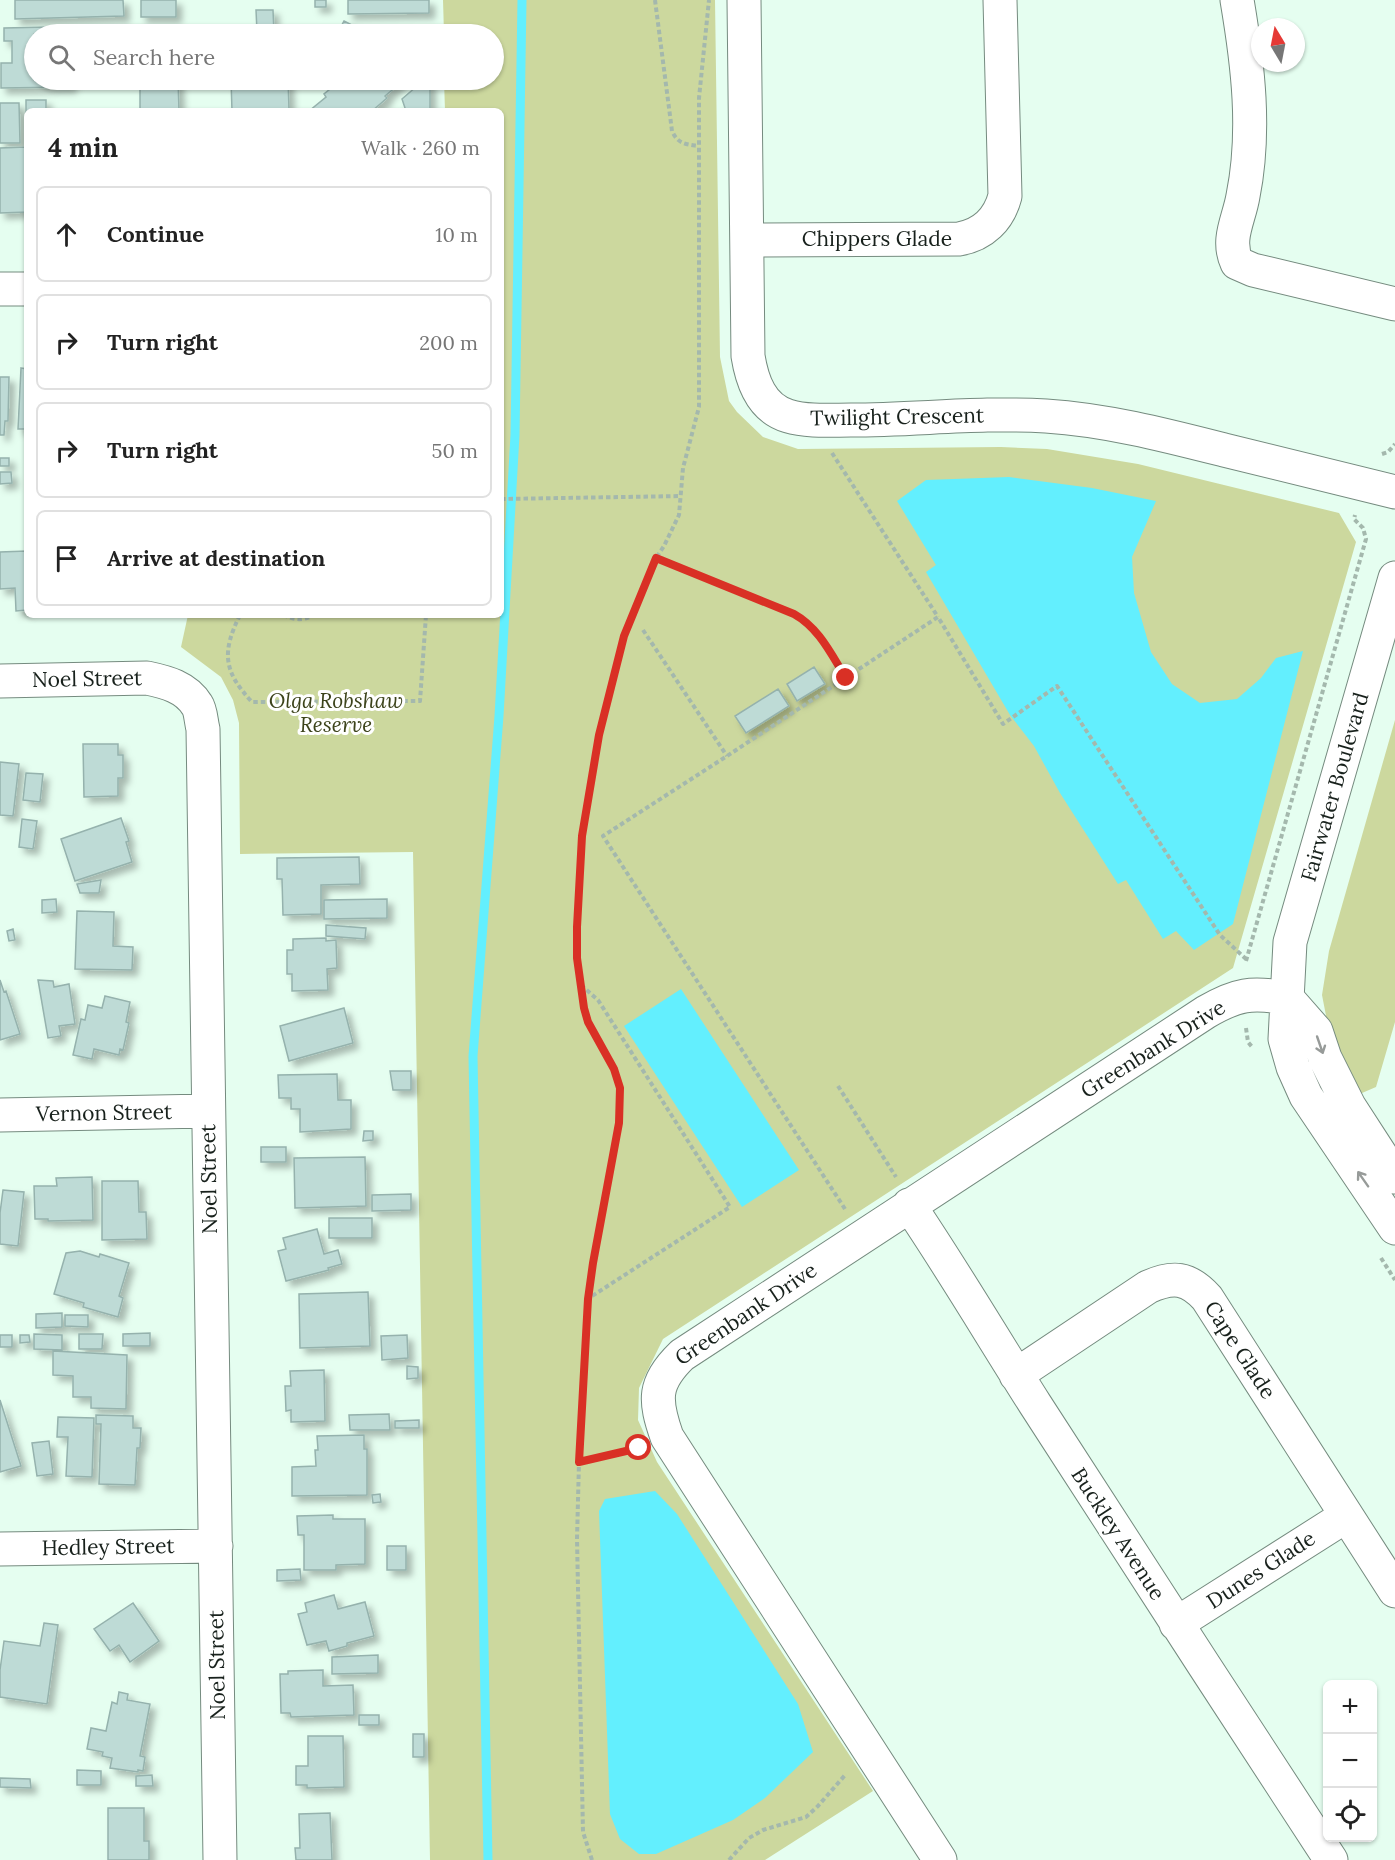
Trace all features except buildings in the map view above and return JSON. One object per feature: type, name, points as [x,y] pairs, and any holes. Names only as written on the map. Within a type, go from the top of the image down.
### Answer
[{"type":"street","name":"Twilight Crescent","points":[[744,0],[748,356],[751,375],[759,394],[771,407],[787,416],[808,420],[879,420],[993,415],[1088,420],[1133,427],[1395,492]]},
{"type":"street","name":"Chippers Glade","points":[[748,240],[959,239],[972,237],[989,225],[1002,207],[1005,196],[1000,0]]},
{"type":"street","points":[[1237,0],[1248,71],[1250,128],[1244,195],[1232,246],[1237,263],[1253,270],[1395,304]]},
{"type":"street","points":[[0,289],[24,289]]},
{"type":"street","name":"Fairwater Boulevard","points":[[1395,578],[1290,942],[1285,1039],[1293,1066],[1306,1096],[1395,1228]]},
{"type":"street","name":"Noel Street","points":[[0,681],[147,678],[167,682],[184,691],[198,706],[203,729],[220,1860]]},
{"type":"street","name":"Greenbank Drive","points":[[940,1860],[667,1437],[658,1412],[659,1387],[668,1369],[682,1355],[904,1193],[1214,1008],[1242,996],[1261,994],[1287,998]]},
{"type":"street","points":[[1287,998],[1316,1032],[1325,1058],[1349,1106],[1395,1177]]},
{"type":"street","name":"Vernon Street","points":[[0,1115],[208,1111]]},
{"type":"street","name":"Buckley Avenue","points":[[904,1193],[1016,1375],[1331,1860]]},
{"type":"street","name":"Cape Glade","points":[[1016,1375],[1148,1287],[1165,1279],[1180,1280],[1196,1286],[1207,1298],[1395,1591]]},
{"type":"street","name":"Dunes Glade","points":[[1176,1624],[1346,1516]]},
{"type":"street","name":"Hedley Street","points":[[0,1549],[216,1546]]},
{"type":"path","points":[[655,0],[672,131],[676,140],[682,144],[698,146]]},
{"type":"path","points":[[592,1860],[583,1832],[576,1539],[588,1299],[619,1123],[620,1088],[614,1069],[588,1022],[584,1008],[577,958],[582,836],[589,783],[624,636],[656,558],[679,515],[683,468],[699,407],[699,98],[709,0]]},
{"type":"path","points":[[826,444],[938,617],[1003,724],[1057,686],[1220,935],[1246,959],[1366,539],[1363,528],[1354,519]]},
{"type":"path","points":[[1380,454],[1388,452],[1395,444]]},
{"type":"path","points":[[504,499],[681,496]]},
{"type":"path","points":[[656,558],[794,614],[806,621],[815,629],[846,678]]},
{"type":"path","points":[[849,1215],[603,836],[938,617]]},
{"type":"path","points":[[239,618],[229,642],[230,674],[237,686],[252,702],[420,701],[426,618]]},
{"type":"path","points":[[290,618],[301,620],[306,618]]},
{"type":"path","points":[[643,630],[727,756]]},
{"type":"path","points":[[582,985],[598,1000],[730,1208],[588,1299]]},
{"type":"path","points":[[838,1086],[904,1193]]},
{"type":"path","points":[[579,1462],[639,1448]]},
{"type":"path","points":[[729,1860],[749,1839],[763,1830],[806,1817],[849,1771]]},
{"type":"green space","name":"Olga Robshaw Reserve","points":[[443,0],[715,0],[720,357],[729,401],[763,437],[798,449],[1001,447],[1047,449],[1138,464],[1339,513],[1356,542],[1233,968],[663,1339],[639,1388],[638,1420],[657,1462],[873,1791],[765,1860],[430,1860],[413,852],[240,854],[239,723],[233,700],[221,677],[181,647],[187,618],[504,618],[504,108],[445,108],[444,90],[504,90],[504,24],[444,24]]},
{"type":"green space","points":[[1395,720],[1395,1022],[1376,1087],[1355,1096],[1329,1031],[1322,995],[1329,951]]},
{"type":"water","points":[[1009,477],[1092,488],[1156,501],[1132,557],[1134,593],[1151,652],[1172,684],[1200,703],[1237,699],[1261,678],[1276,658],[1303,651],[1233,924],[1194,950],[1176,931],[1163,939],[1126,880],[1118,884],[1060,793],[1034,746],[1010,715],[926,572],[936,565],[897,501],[926,480]]},
{"type":"water","points":[[681,989],[799,1170],[742,1207],[624,1026]]},
{"type":"water","points":[[655,1491],[677,1514],[798,1704],[813,1752],[765,1798],[733,1820],[656,1854],[639,1854],[620,1839],[610,1814],[599,1511],[605,1499]]},
{"type":"waterway","points":[[488,1860],[473,1056],[499,716],[515,435],[522,0]]},
{"type":"route","points":[[639,1448],[579,1462],[588,1299],[619,1123],[620,1088],[614,1069],[588,1022],[584,1008],[577,958],[577,927],[582,836],[589,783],[624,636],[656,558],[794,614],[806,621],[815,629],[846,678]]}]
